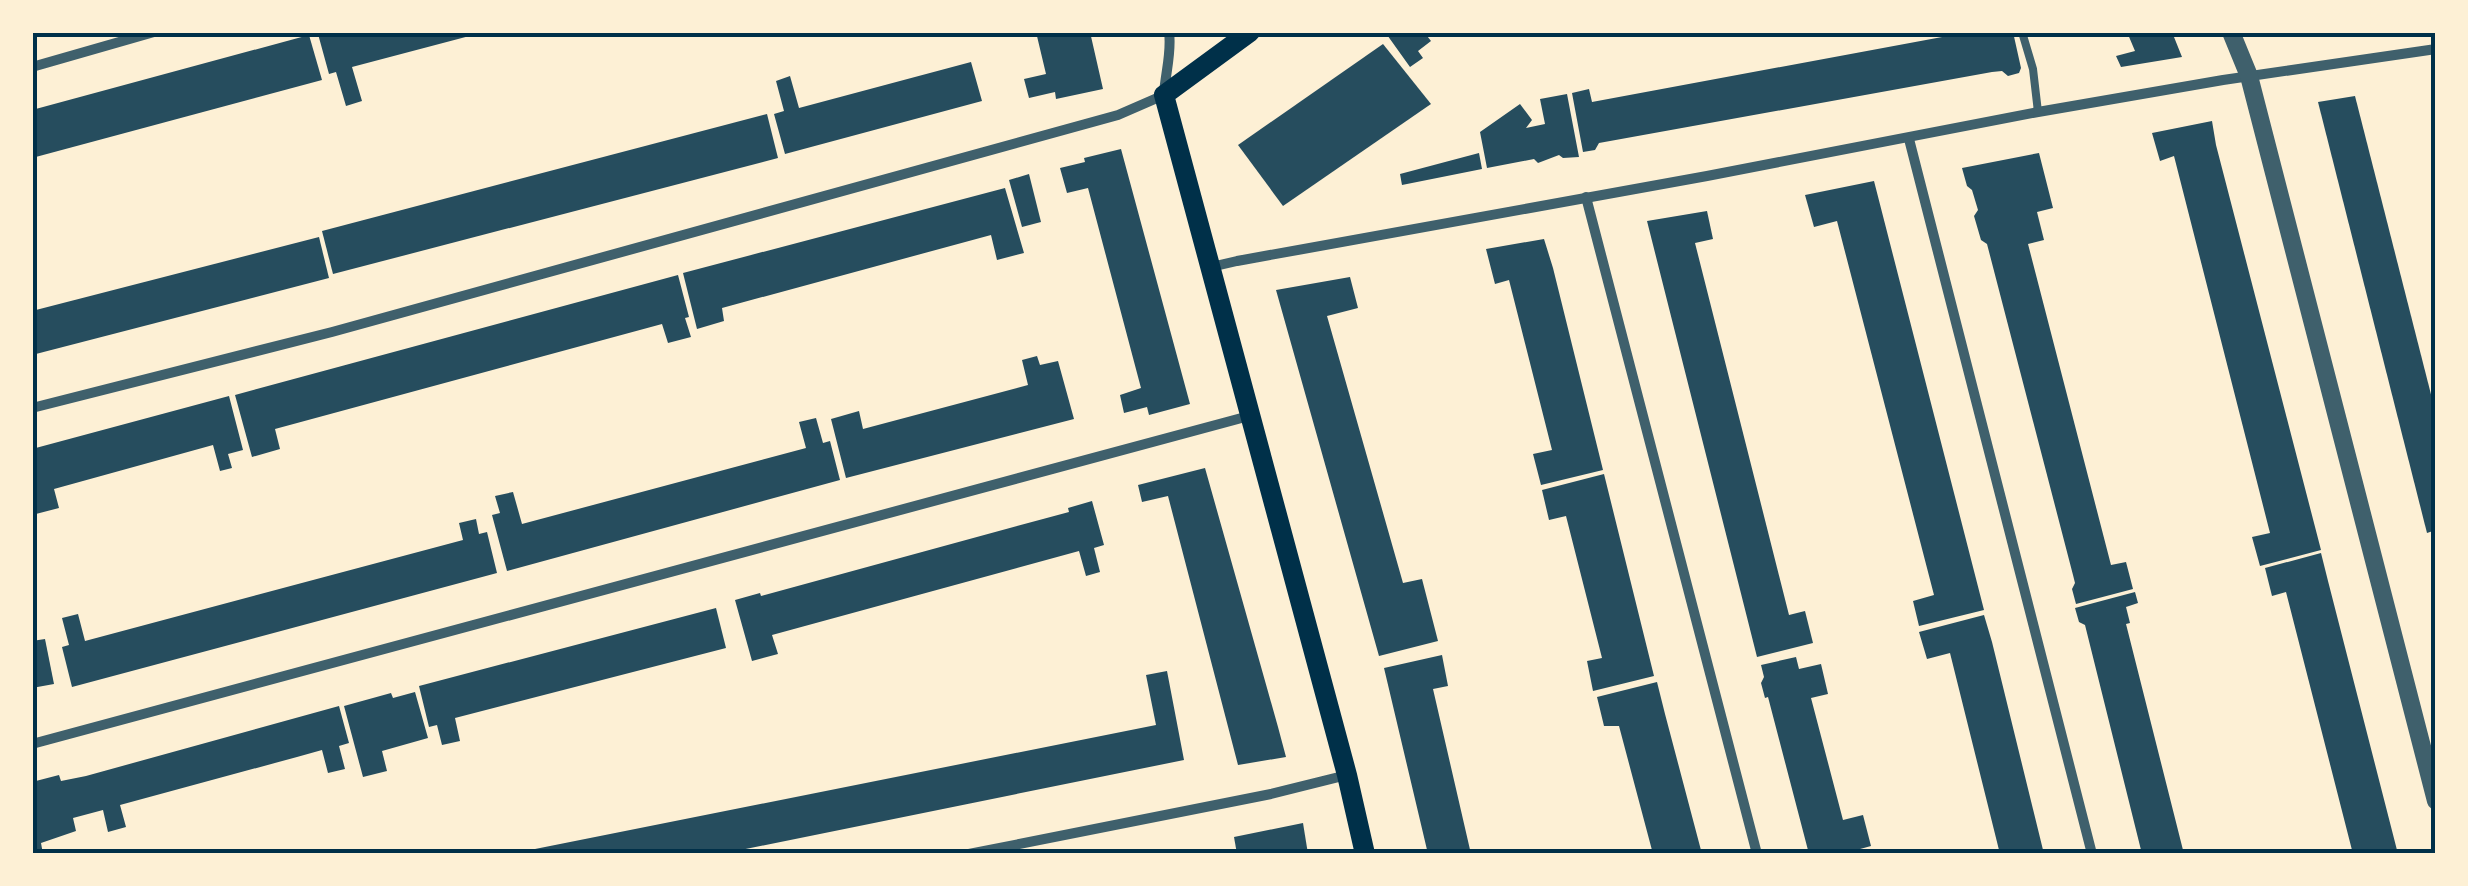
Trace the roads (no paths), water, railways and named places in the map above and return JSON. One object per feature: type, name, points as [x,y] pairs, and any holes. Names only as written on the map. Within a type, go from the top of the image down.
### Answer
[{"type":"main road","points":[[1250,32],[1164,96],[1365,854]]},
{"type":"street","points":[[32,67],[154,32]]},
{"type":"street","points":[[32,408],[332,332],[1118,115],[1164,96],[1172,48],[1169,32]]},
{"type":"street","points":[[2232,32],[2250,76],[2436,802]]},
{"type":"street","points":[[1208,268],[2038,112],[2436,48]]},
{"type":"street","points":[[1909,138],[2092,854]]},
{"type":"street","points":[[1586,196],[1757,854]]},
{"type":"street","points":[[32,744],[1249,416]]},
{"type":"street","points":[[969,854],[1271,794],[1347,775]]},
{"type":"lane","points":[[2022,32],[2034,69],[2038,112]]}]
